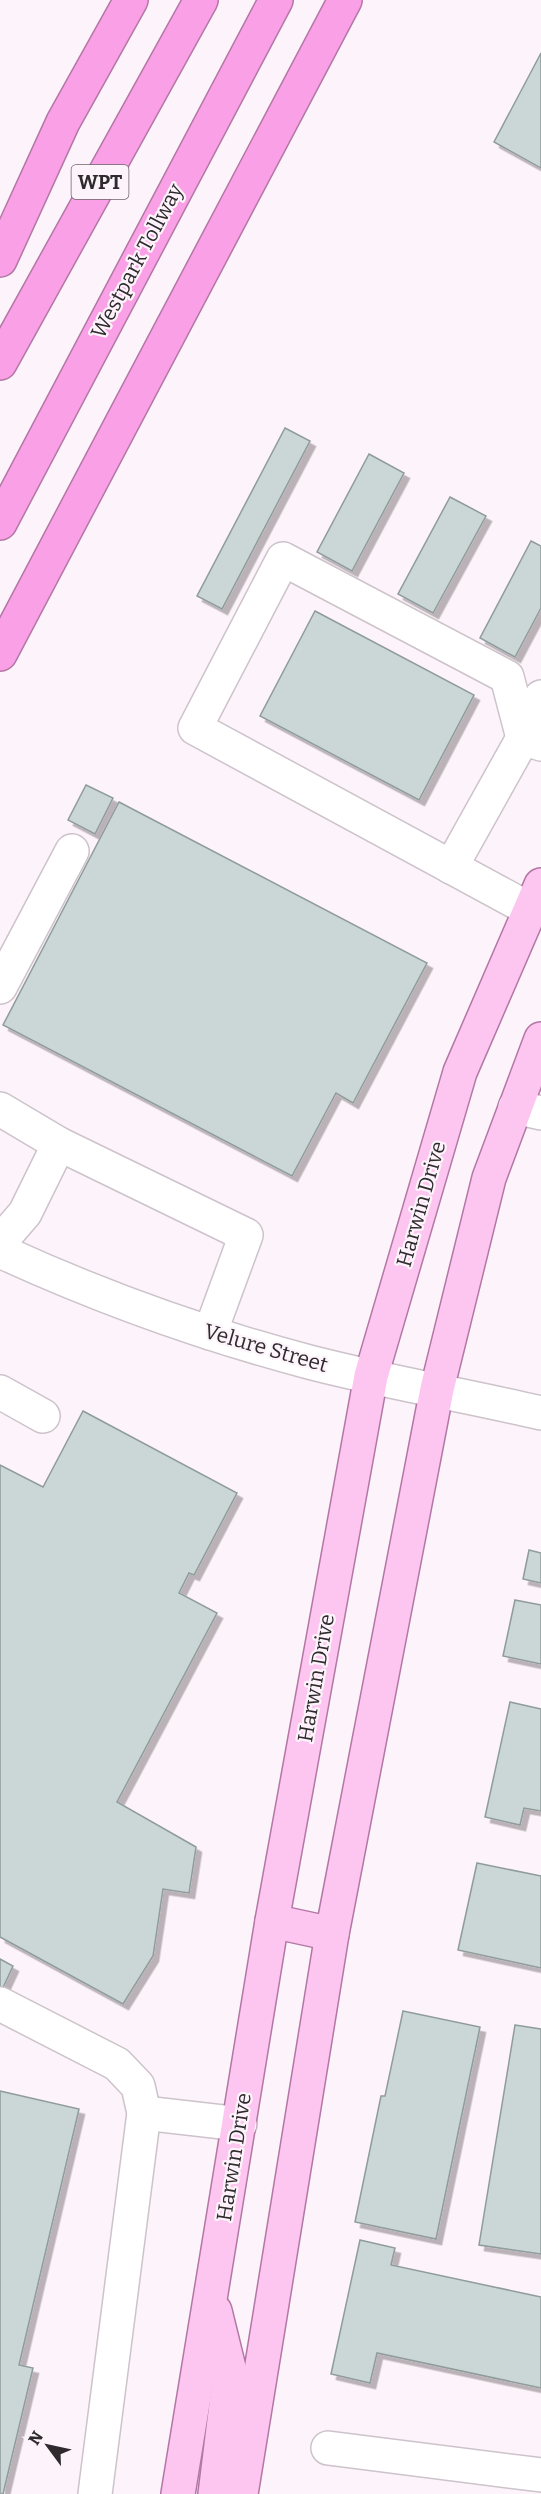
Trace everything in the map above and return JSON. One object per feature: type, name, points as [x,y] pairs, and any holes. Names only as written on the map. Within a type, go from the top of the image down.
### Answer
[{"type":"highway","points":[[0,260],[63,122],[131,0]]},
{"type":"highway","name":"WPT","points":[[0,363],[201,0]]},
{"type":"highway","name":"Westpark Tollway","points":[[0,523],[276,0]]},
{"type":"highway","points":[[0,654],[345,0]]},
{"type":"main road","name":"Harwin Drive","points":[[178,2494],[272,1921],[371,1376],[460,1072],[535,897]]},
{"type":"main road","points":[[242,2494],[332,1934],[437,1389],[489,1178],[528,1110],[541,1039]]},
{"type":"main road","points":[[272,1921],[332,1934]]},
{"type":"main road","points":[[211,2298],[230,2372],[215,2494]]},
{"type":"street","points":[[532,741],[507,676],[283,559],[195,728],[451,867],[535,897]]},
{"type":"street","points":[[451,867],[532,741],[541,697]]},
{"type":"street","points":[[0,987],[72,851]]},
{"type":"street","points":[[0,1109],[59,1144],[246,1235],[210,1333]]},
{"type":"street","points":[[0,1242],[25,1213],[59,1144]]},
{"type":"street","name":"Velure Street","points":[[0,1251],[81,1288],[210,1333],[309,1362],[541,1413]]},
{"type":"street","points":[[0,1392],[43,1416]]},
{"type":"street","points":[[0,2004],[117,2064],[138,2086],[144,2113],[95,2494]]},
{"type":"street","points":[[144,2113],[240,2124]]},
{"type":"street","points":[[328,2448],[541,2475]]},
{"type":"building","points":[[541,53],[541,168],[494,142]]},
{"type":"building","points":[[285,428],[310,441],[222,609],[197,596]]},
{"type":"building","points":[[369,454],[404,473],[352,571],[317,552]]},
{"type":"building","points":[[450,497],[486,516],[433,613],[398,594]]},
{"type":"building","points":[[531,541],[541,546],[541,608],[515,657],[480,638]]},
{"type":"building","points":[[315,611],[474,695],[419,800],[260,716]]},
{"type":"building","points":[[86,785],[113,798],[95,834],[68,820]]},
{"type":"building","points":[[119,802],[427,963],[353,1103],[336,1093],[292,1176],[3,1025]]},
{"type":"building","points":[[83,1411],[237,1493],[194,1575],[189,1573],[179,1593],[217,1613],[117,1802],[196,1847],[189,1893],[163,1889],[153,1956],[123,2004],[0,1937],[0,1465],[43,1487]]},
{"type":"building","points":[[529,1550],[541,1553],[541,1583],[523,1579]]},
{"type":"building","points":[[515,1600],[541,1605],[541,1664],[503,1656]]},
{"type":"building","points":[[510,1702],[541,1709],[541,1811],[524,1808],[520,1825],[485,1817]]},
{"type":"building","points":[[477,1863],[541,1876],[541,1968],[458,1950]]},
{"type":"building","points":[[0,1959],[13,1966],[1,1992],[0,1991]]},
{"type":"building","points":[[403,2011],[480,2027],[436,2239],[355,2222],[381,2096],[385,2096]]},
{"type":"building","points":[[515,2025],[541,2029],[541,2254],[479,2245]]},
{"type":"building","points":[[0,2091],[79,2109],[19,2365],[33,2368],[3,2494],[0,2494]]},
{"type":"building","points":[[360,2240],[395,2248],[391,2265],[541,2297],[541,2388],[377,2353],[370,2383],[331,2374]]}]
